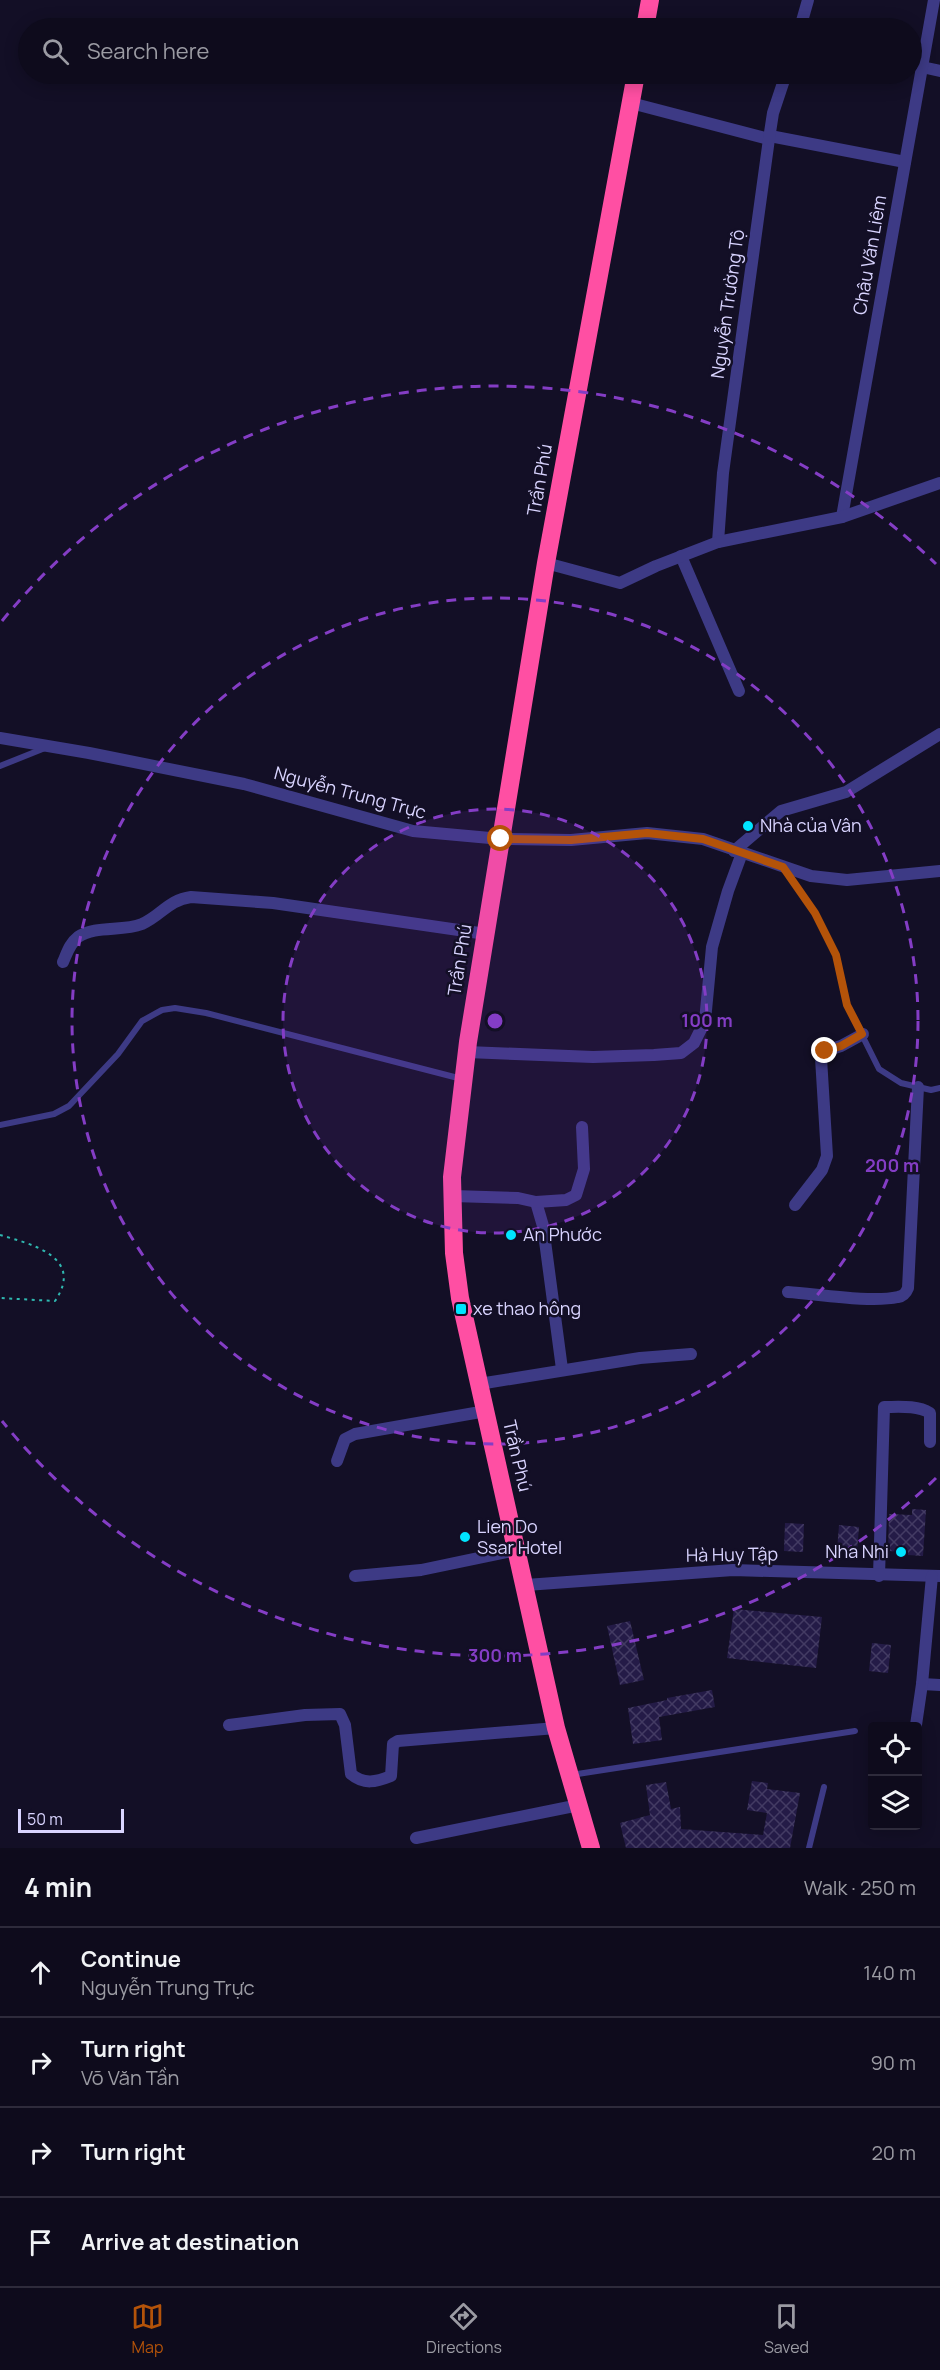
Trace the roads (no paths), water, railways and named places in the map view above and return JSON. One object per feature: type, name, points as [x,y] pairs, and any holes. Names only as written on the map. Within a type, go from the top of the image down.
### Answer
[{"type":"highway","points":[[647,18],[650,0]]},
{"type":"highway","name":"Trần Phú","points":[[591,1848],[556,1728],[526,1585],[460,1298],[454,1252],[452,1176],[467,1052],[546,564],[634,84]]},
{"type":"street","points":[[803,18],[808,0]]},
{"type":"street","name":"Châu Văn Liêm","points":[[922,67],[934,0]]},
{"type":"street","points":[[922,67],[940,70]]},
{"type":"street","name":"Nguyễn Trường Tộ","points":[[718,542],[723,473],[769,138],[773,113],[783,84]]},
{"type":"street","name":"Châu Văn Liêm","points":[[842,517],[919,84]]},
{"type":"street","points":[[631,103],[769,138],[905,162]]},
{"type":"street","points":[[546,564],[620,583],[718,542],[842,517],[940,483]]},
{"type":"street","points":[[681,556],[739,691]]},
{"type":"street","points":[[467,1052],[592,1057],[681,1053],[694,1043],[705,1021],[712,947],[738,852],[781,811],[846,792],[940,734]]},
{"type":"street","name":"Nguyễn Trung Trực","points":[[0,738],[244,784],[413,831],[501,839],[571,840],[647,833],[703,839],[811,876],[846,880],[940,871]]},
{"type":"street","points":[[63,962],[77,938],[90,932],[141,924],[178,899],[191,897],[273,903],[486,934]]},
{"type":"street","points":[[795,1205],[822,1170],[827,1156],[821,1058],[825,1051],[841,1046],[862,1034]]},
{"type":"street","points":[[788,1292],[865,1298],[900,1297],[906,1293],[918,1087]]},
{"type":"street","points":[[453,1196],[518,1198],[536,1202],[566,1200],[576,1195],[584,1169],[582,1127]]},
{"type":"street","points":[[536,1202],[543,1226],[562,1369]]},
{"type":"street","points":[[479,1384],[562,1369],[640,1358],[691,1354]]},
{"type":"street","points":[[879,1576],[884,1407],[909,1407],[930,1413],[930,1442]]},
{"type":"street","points":[[337,1461],[345,1439],[355,1434],[486,1411]]},
{"type":"street","points":[[356,1576],[421,1570],[518,1550]]},
{"type":"street","name":"Hà Huy Tập","points":[[526,1585],[734,1570],[936,1576]]},
{"type":"street","points":[[916,1722],[936,1576]]},
{"type":"street","points":[[922,1684],[940,1685]]},
{"type":"street","points":[[229,1725],[305,1715],[340,1714],[345,1725],[351,1774],[360,1781],[380,1781],[391,1776],[393,1744],[398,1741],[556,1728]]},
{"type":"street","points":[[416,1838],[579,1805]]},
{"type":"lane","points":[[0,766],[49,746]]},
{"type":"lane","points":[[783,867],[815,913],[836,955],[847,1005],[879,1069],[901,1083],[931,1090],[940,1088]]},
{"type":"lane","points":[[0,1125],[54,1114],[69,1106],[118,1054],[142,1021],[162,1010],[176,1008],[206,1013],[464,1080]]},
{"type":"lane","points":[[571,1775],[855,1731]]},
{"type":"lane","points":[[809,1848],[824,1787]]},
{"type":"place","name":"Nhà của Vân","points":[[748,826]]},
{"type":"place","name":"An Phước","points":[[511,1235]]},
{"type":"place","name":"xe thao hông","points":[[461,1309]]},
{"type":"place","name":"Lien Do Ssar Hotel","points":[[465,1537]]},
{"type":"place","name":"Nha Nhi","points":[[901,1552]]}]
